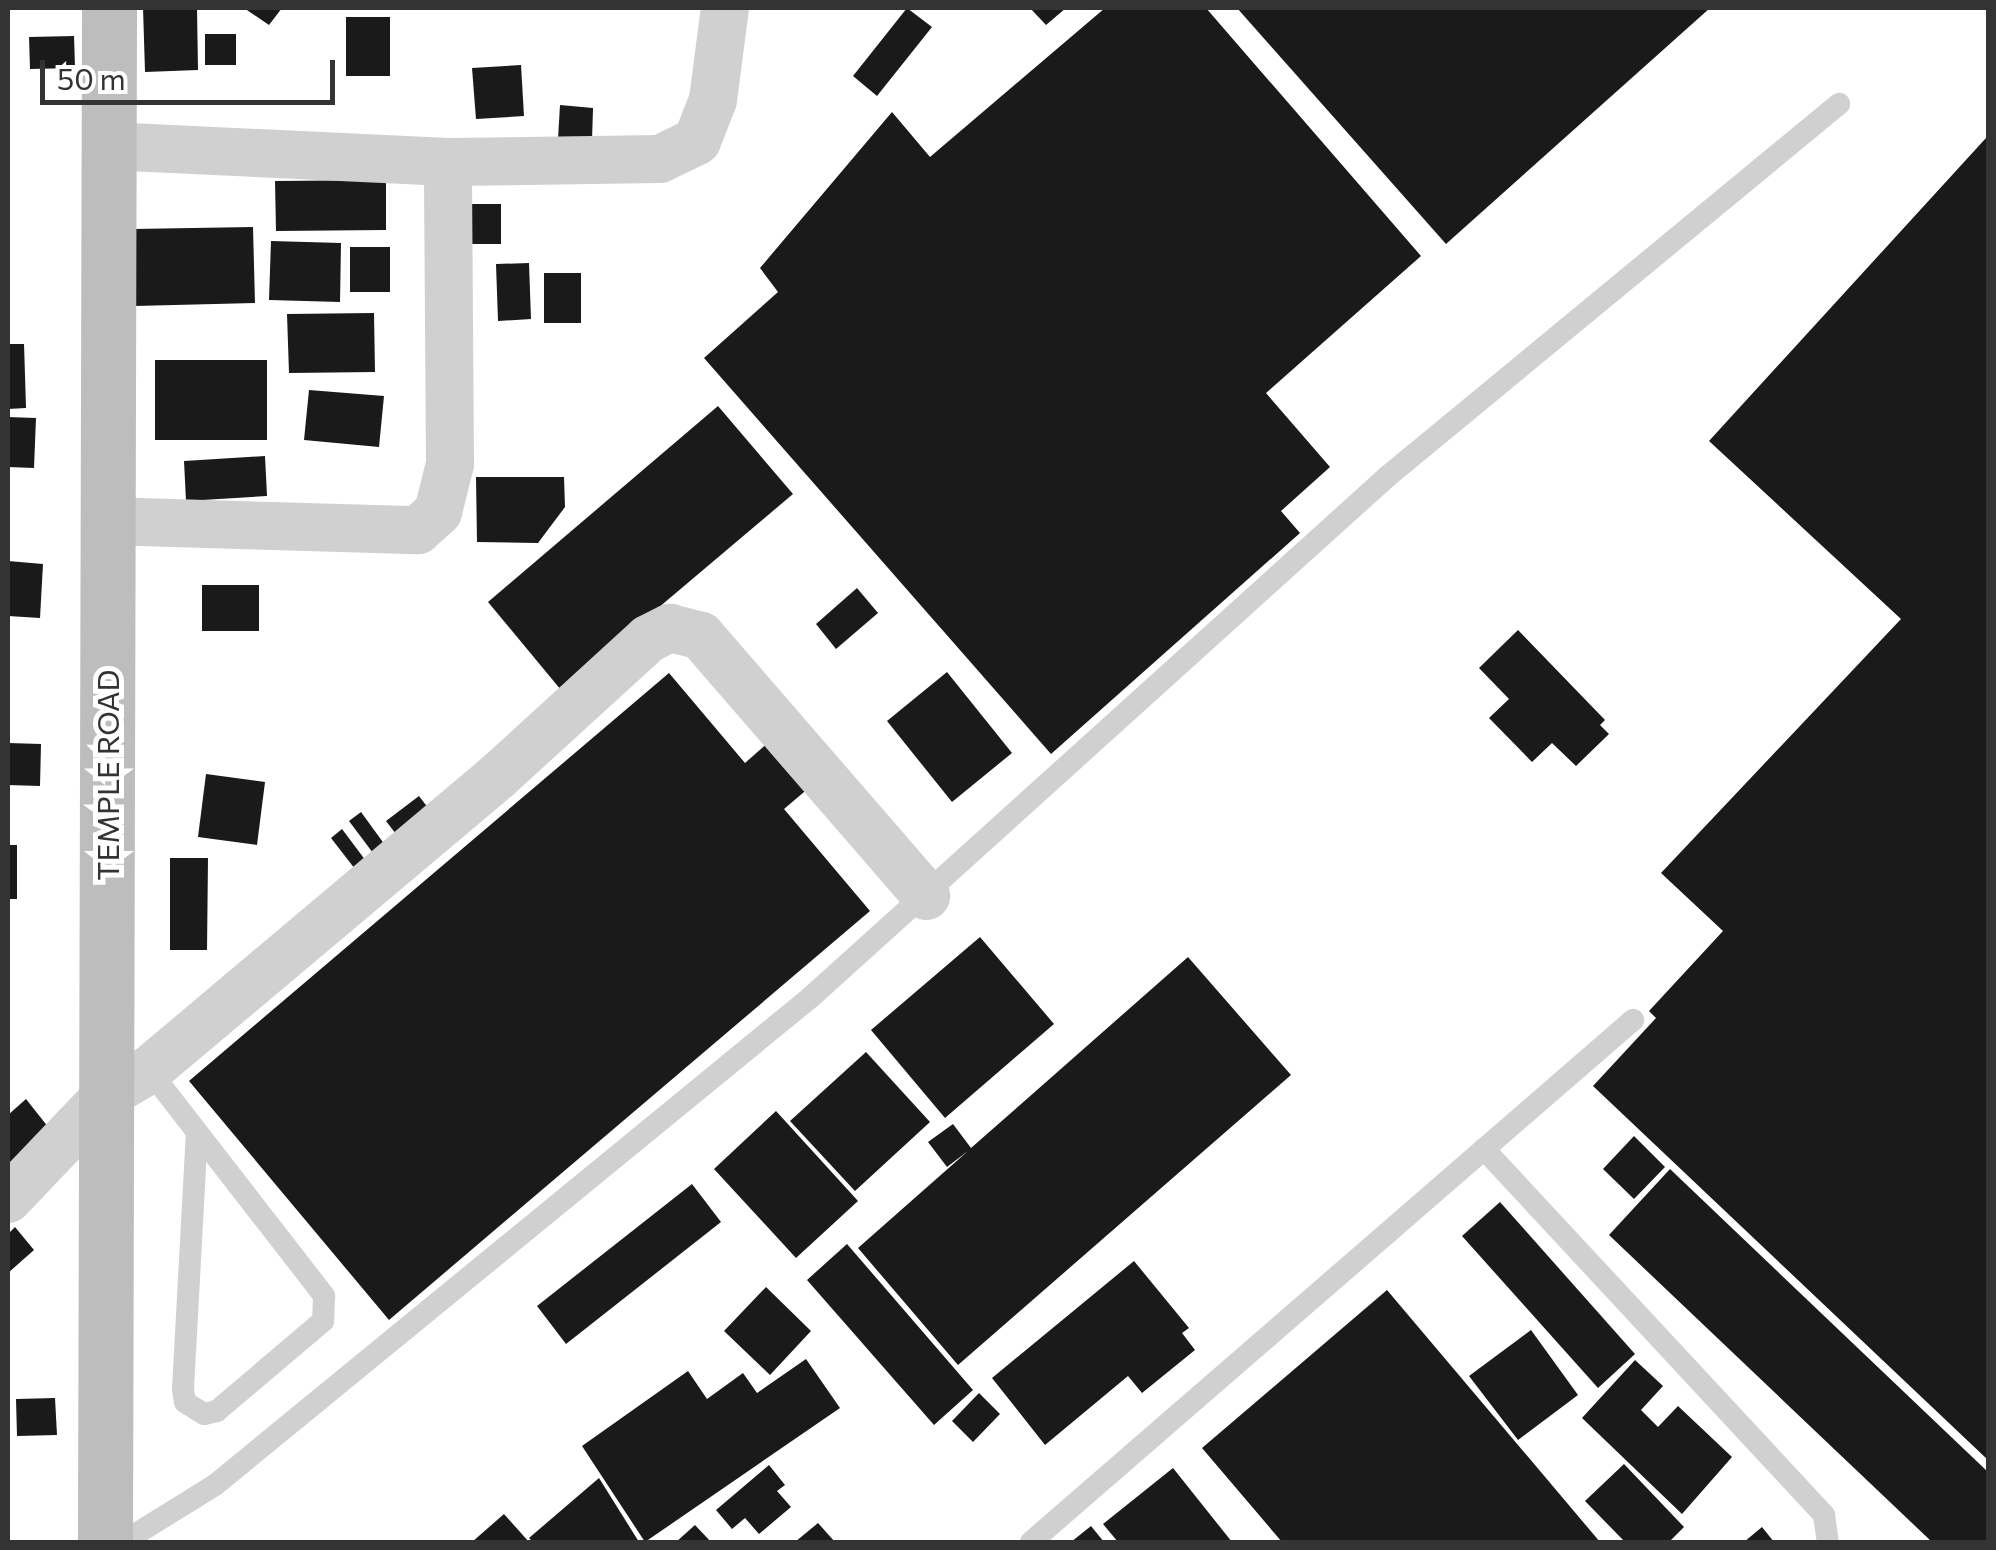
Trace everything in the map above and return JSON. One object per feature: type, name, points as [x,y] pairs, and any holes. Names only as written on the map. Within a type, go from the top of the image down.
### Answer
[{"type":"street","name":"TEMPLE ROAD","points":[[105,1542],[128,1082],[106,521],[109,8]]},
{"type":"street","points":[[108,146],[448,162],[660,158],[698,141],[712,100],[724,8]]},
{"type":"street","points":[[106,521],[418,530],[438,512],[450,464],[448,162]]},
{"type":"street","points":[[8,1199],[128,1082],[497,776],[648,639],[670,628],[702,636],[926,896]]},
{"type":"lane","points":[[124,1542],[216,1485],[456,1294],[926,896],[1178,660],[1388,476],[1840,104]]},
{"type":"lane","points":[[1031,1542],[1634,1020]]},
{"type":"lane","points":[[128,1082],[197,1132],[324,1296],[323,1321],[232,1398],[204,1414],[186,1402],[183,1390],[197,1132]]},
{"type":"lane","points":[[1484,1149],[1824,1515],[1828,1542]]},
{"type":"building","points":[[143,8],[197,8],[198,70],[145,72]]},
{"type":"building","points":[[244,8],[282,8],[269,25]]},
{"type":"building","points":[[907,8],[932,27],[877,96],[853,76]]},
{"type":"building","points":[[1030,8],[1066,8],[1046,25]]},
{"type":"building","points":[[1105,8],[1206,8],[1421,256],[1266,393],[1330,467],[1281,511],[1300,533],[1051,754],[704,358],[778,292],[760,268],[892,112],[930,157]]},
{"type":"building","points":[[1237,8],[1710,8],[1446,244]]},
{"type":"building","points":[[346,17],[390,17],[390,76],[346,76]]},
{"type":"building","points":[[205,34],[236,34],[236,65],[205,65]]},
{"type":"building","points":[[74,36],[75,68],[30,69],[29,37]]},
{"type":"building","points":[[521,65],[524,116],[476,119],[472,68]]},
{"type":"building","points":[[560,105],[593,108],[592,141],[558,139]]},
{"type":"building","points":[[1986,138],[1988,1460],[1593,1086],[1656,1018],[1649,1011],[1723,931],[1661,873],[1901,619],[1709,441]]},
{"type":"building","points":[[386,180],[386,230],[276,231],[275,181]]},
{"type":"building","points":[[463,204],[501,204],[501,244],[463,244]]},
{"type":"building","points":[[253,227],[255,303],[134,306],[133,229]]},
{"type":"building","points":[[271,241],[341,243],[340,302],[269,300]]},
{"type":"building","points":[[350,247],[390,247],[390,292],[350,292]]},
{"type":"building","points":[[529,263],[531,319],[498,321],[496,264]]},
{"type":"building","points":[[544,273],[581,273],[581,323],[544,323]]},
{"type":"building","points":[[374,313],[375,372],[289,373],[287,314]]},
{"type":"building","points":[[8,344],[24,344],[26,408],[8,409]]},
{"type":"building","points":[[155,360],[267,360],[267,440],[155,440]]},
{"type":"building","points":[[309,390],[384,396],[379,447],[304,440]]},
{"type":"building","points":[[718,406],[793,494],[561,690],[488,602]]},
{"type":"building","points":[[8,417],[36,418],[34,468],[8,467]]},
{"type":"building","points":[[265,456],[267,496],[186,501],[184,461]]},
{"type":"building","points":[[476,477],[564,477],[565,507],[538,543],[477,542]]},
{"type":"building","points":[[8,561],[43,564],[40,618],[8,616]]},
{"type":"building","points":[[202,585],[259,585],[259,631],[202,631]]},
{"type":"building","points":[[857,588],[878,613],[836,649],[816,624]]},
{"type":"building","points":[[1518,630],[1605,720],[1600,725],[1609,734],[1576,766],[1552,743],[1532,762],[1489,718],[1509,699],[1479,668]]},
{"type":"building","points":[[947,672],[1012,753],[952,802],[887,721]]},
{"type":"building","points":[[669,673],[745,763],[778,734],[817,781],[784,809],[870,911],[389,1320],[189,1081]]},
{"type":"building","points":[[8,743],[41,744],[40,786],[8,785]]},
{"type":"building","points":[[206,774],[265,782],[257,845],[198,837]]},
{"type":"building","points":[[419,796],[435,817],[402,842],[386,821]]},
{"type":"building","points":[[361,812],[385,845],[373,853],[349,821]]},
{"type":"building","points":[[342,829],[366,861],[355,869],[331,838]]},
{"type":"building","points":[[8,845],[17,845],[17,899],[8,899]]},
{"type":"building","points":[[170,858],[208,858],[207,950],[170,950]]},
{"type":"building","points":[[980,937],[1054,1024],[945,1118],[871,1030]]},
{"type":"building","points":[[1188,957],[1291,1075],[958,1365],[858,1248],[968,1151],[947,1167],[928,1142],[953,1124],[971,1148]]},
{"type":"building","points":[[866,1052],[930,1122],[855,1191],[790,1121]]},
{"type":"building","points":[[26,1099],[60,1142],[8,1177],[8,1115]]},
{"type":"building","points":[[776,1111],[858,1201],[796,1258],[714,1169]]},
{"type":"building","points":[[1634,1136],[1665,1167],[1634,1199],[1603,1169]]},
{"type":"building","points":[[1670,1169],[1988,1472],[1988,1542],[1932,1542],[1609,1235]]},
{"type":"building","points":[[692,1184],[721,1222],[566,1344],[537,1306]]},
{"type":"building","points":[[1500,1202],[1635,1354],[1598,1388],[1462,1236]]},
{"type":"building","points":[[15,1227],[34,1250],[8,1273],[8,1234]]},
{"type":"building","points":[[847,1244],[973,1390],[934,1425],[807,1280]]},
{"type":"building","points":[[1134,1261],[1189,1328],[1182,1333],[1195,1350],[1142,1393],[1128,1376],[1045,1445],[992,1378]]},
{"type":"building","points":[[766,1287],[811,1331],[770,1375],[724,1331]]},
{"type":"building","points":[[1387,1290],[1600,1542],[1282,1542],[1202,1448]]},
{"type":"building","points":[[1531,1330],[1578,1395],[1518,1440],[1469,1376]]},
{"type":"building","points":[[806,1359],[840,1408],[645,1542],[582,1446],[688,1371],[707,1399],[743,1373],[757,1393]]},
{"type":"building","points":[[1635,1360],[1663,1386],[1641,1410],[1658,1427],[1678,1406],[1732,1457],[1682,1514],[1582,1418]]},
{"type":"building","points":[[979,1393],[1000,1414],[973,1442],[952,1421]]},
{"type":"building","points":[[55,1398],[57,1435],[17,1436],[16,1399]]},
{"type":"building","points":[[1624,1464],[1684,1527],[1669,1542],[1625,1542],[1585,1501]]},
{"type":"building","points":[[769,1465],[785,1485],[777,1491],[791,1507],[759,1534],[745,1518],[732,1529],[716,1510]]},
{"type":"building","points":[[1173,1468],[1232,1542],[1118,1542],[1103,1524]]},
{"type":"building","points":[[599,1478],[639,1542],[533,1542],[529,1538]]},
{"type":"building","points":[[504,1514],[529,1542],[472,1542]]},
{"type":"building","points":[[818,1523],[835,1542],[795,1542]]},
{"type":"building","points":[[695,1525],[711,1542],[676,1542]]},
{"type":"building","points":[[1091,1526],[1104,1542],[1071,1542]]},
{"type":"building","points":[[1762,1527],[1774,1542],[1744,1542]]}]
